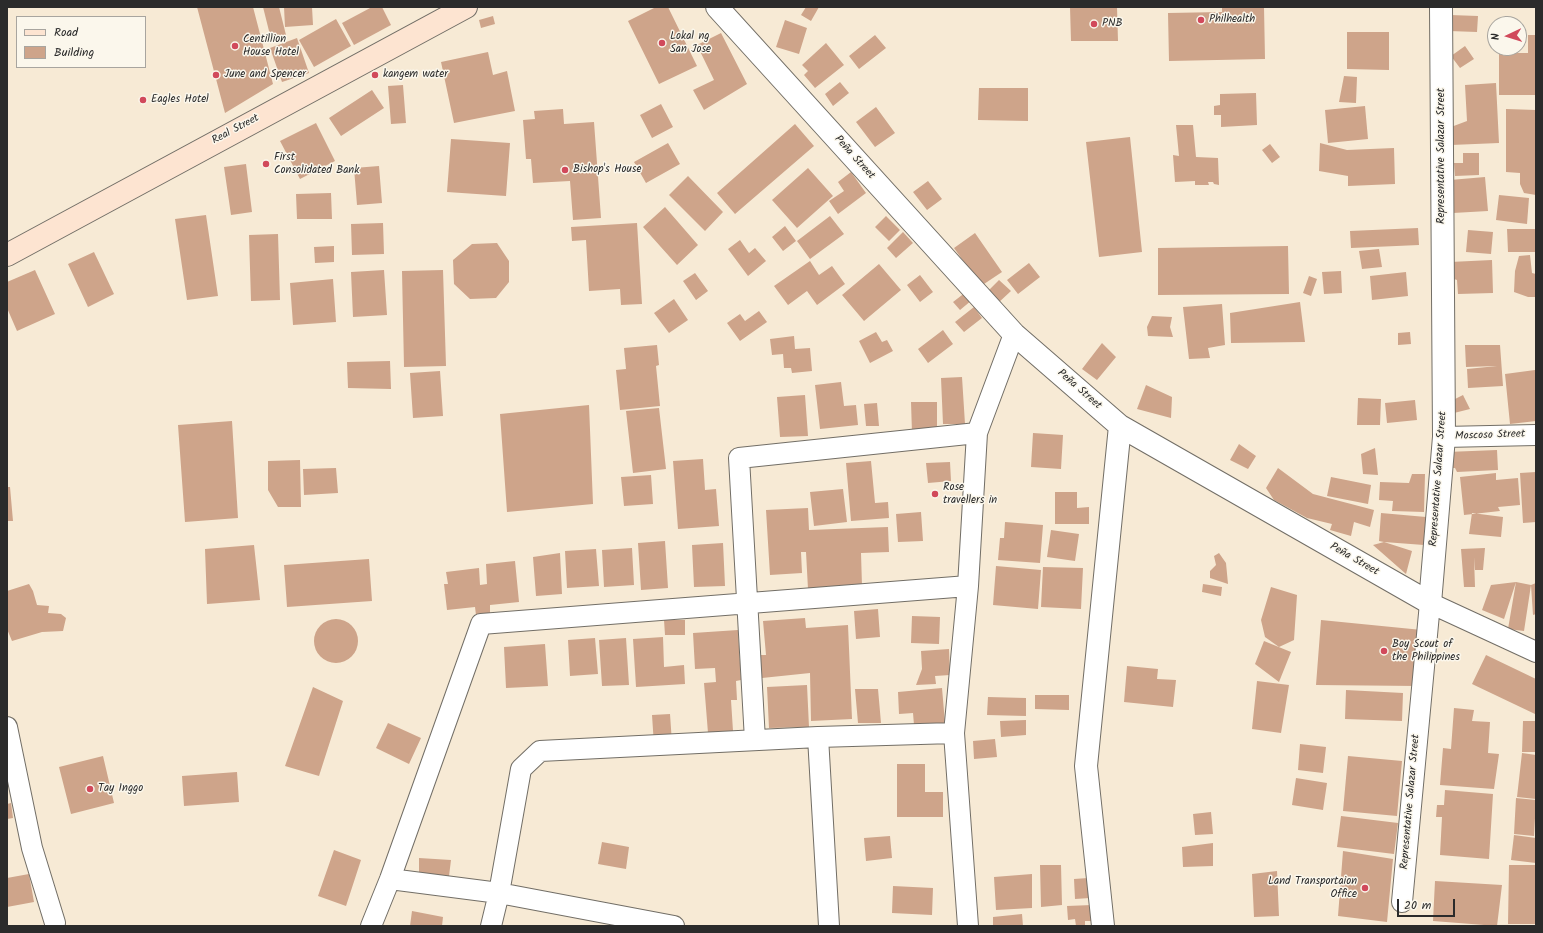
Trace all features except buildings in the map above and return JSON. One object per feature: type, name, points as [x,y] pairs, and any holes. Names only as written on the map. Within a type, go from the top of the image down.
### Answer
[{"type":"main road","name":"Real Street","points":[[7,255],[466,7]]},
{"type":"street","name":"Peña Street","points":[[717,7],[1014,334],[1120,426],[1430,603],[1536,652]]},
{"type":"street","name":"Representative Salazar Street","points":[[1402,902],[1444,437],[1441,7]]},
{"type":"street","points":[[968,926],[954,733],[968,586],[977,433],[1014,334]]},
{"type":"street","points":[[1103,926],[1086,766],[1120,426]]},
{"type":"street","points":[[755,740],[746,603],[739,458],[977,433]]},
{"type":"street","name":"Moscoso Street","points":[[1444,437],[1536,434]]},
{"type":"street","points":[[371,926],[390,879],[481,624],[968,586]]},
{"type":"street","points":[[7,728],[32,848],[55,923]]},
{"type":"street","points":[[491,926],[499,893],[522,769],[540,751],[818,737],[954,733]]},
{"type":"street","points":[[818,737],[829,926]]},
{"type":"street","points":[[390,879],[499,893],[674,926]]},
{"type":"place","name":"Philhealth","points":[[1201,20]]},
{"type":"place","name":"PNB","points":[[1094,24]]},
{"type":"place","name":"Lokal ng San Jose","points":[[662,43]]},
{"type":"place","name":"Centillion House Hotel","points":[[235,46]]},
{"type":"place","name":"June and Spencer","points":[[216,75]]},
{"type":"place","name":"kangem water","points":[[375,75]]},
{"type":"place","name":"Eagles Hotel","points":[[143,100]]},
{"type":"place","name":"First Consolidated Bank","points":[[266,164]]},
{"type":"place","name":"Bishop's House","points":[[565,170]]},
{"type":"place","name":"Rose travellers in","points":[[935,494]]},
{"type":"place","name":"Boy Scout of the Philippines","points":[[1384,651]]},
{"type":"place","name":"Tay Inggo","points":[[90,789]]},
{"type":"place","name":"Land Transportaion Office","points":[[1365,888]]}]
